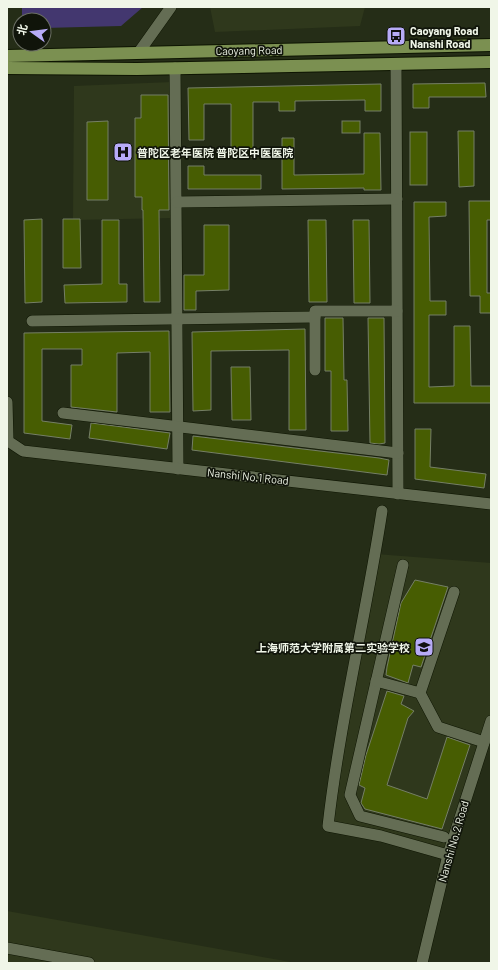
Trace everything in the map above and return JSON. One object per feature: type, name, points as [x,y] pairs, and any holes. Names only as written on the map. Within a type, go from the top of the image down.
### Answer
[{"type":"main road","name":"Caoyang Road","points":[[7,56],[491,45]]},
{"type":"main road","name":"Caoyang Road","points":[[7,68],[175,68],[491,62]]},
{"type":"street","points":[[140,52],[171,7]]},
{"type":"street","points":[[396,64],[398,494]]},
{"type":"street","points":[[175,68],[178,469]]},
{"type":"street","points":[[177,202],[397,199]]},
{"type":"street","points":[[315,370],[315,311],[397,311]]},
{"type":"street","points":[[32,320],[315,317]]},
{"type":"street","points":[[7,402],[8,441]]},
{"type":"street","points":[[63,413],[398,453]]},
{"type":"street","name":"Nanshi No.1 Road","points":[[8,441],[23,451],[491,504]]},
{"type":"street","points":[[382,511],[373,568],[337,750],[328,826],[396,840],[448,855]]},
{"type":"street","points":[[404,564],[350,795],[360,816],[444,837]]},
{"type":"street","points":[[454,592],[420,693],[438,727],[484,742]]},
{"type":"street","points":[[376,681],[420,693]]},
{"type":"street","name":"Nanshi No.2 Road","points":[[422,963],[448,855],[491,721]]},
{"type":"street","points":[[7,948],[89,963]]},
{"type":"shaded area","points":[[22,7],[143,7],[121,26],[52,28],[52,12],[22,12]]},
{"type":"shaded area","points":[[210,7],[365,7],[360,26],[215,32]]},
{"type":"shaded area","name":"普陀区老年医院 普陀区中医医院","points":[[172,82],[172,218],[73,220],[74,86]]},
{"type":"shaded area","name":"上海师范大学附属第二实验学校","points":[[376,554],[491,563],[491,725],[448,855],[328,826]]},
{"type":"shaded area","points":[[7,911],[119,931],[296,963],[7,963]]},
{"type":"building","points":[[485,83],[486,97],[429,97],[429,108],[413,108],[413,84]]},
{"type":"building","points":[[381,84],[381,111],[365,111],[365,100],[295,101],[295,111],[279,111],[279,102],[253,102],[253,157],[231,157],[231,104],[204,104],[204,140],[189,140],[188,88]]},
{"type":"building","points":[[141,95],[168,95],[169,210],[159,210],[160,302],[144,302],[142,197],[135,197],[135,118],[141,118]]},
{"type":"building","points":[[108,121],[108,200],[87,200],[87,122]]},
{"type":"building","points":[[342,121],[360,121],[360,133],[342,133]]},
{"type":"building","points":[[458,131],[474,131],[474,186],[459,187]]},
{"type":"building","points":[[410,132],[427,132],[427,185],[410,185]]},
{"type":"building","points":[[364,133],[380,133],[381,190],[364,190],[364,188],[282,189],[282,138],[294,138],[294,175],[364,174]]},
{"type":"building","points":[[188,166],[204,166],[204,175],[261,175],[261,189],[188,189]]},
{"type":"building","points":[[469,201],[491,201],[491,220],[487,220],[487,293],[491,293],[491,313],[480,313],[480,296],[470,296]]},
{"type":"building","points":[[414,202],[446,202],[446,216],[429,217],[430,301],[446,301],[446,315],[429,315],[429,387],[454,386],[454,326],[470,326],[471,386],[491,386],[491,403],[414,403]]},
{"type":"building","points":[[42,219],[42,302],[25,303],[24,220]]},
{"type":"building","points":[[63,219],[80,219],[81,268],[63,268]]},
{"type":"building","points":[[102,220],[119,220],[119,284],[127,284],[127,302],[65,303],[64,285],[102,284]]},
{"type":"building","points":[[308,220],[326,220],[327,302],[309,302]]},
{"type":"building","points":[[353,220],[369,220],[370,303],[354,303]]},
{"type":"building","points":[[204,225],[229,225],[229,290],[196,291],[196,310],[184,310],[184,275],[204,275]]},
{"type":"building","points":[[325,318],[343,318],[344,380],[347,380],[348,431],[331,431],[331,371],[325,371]]},
{"type":"building","points":[[368,318],[384,318],[385,443],[379,444],[370,443]]},
{"type":"building","points":[[305,329],[306,430],[289,430],[289,350],[211,351],[211,410],[193,411],[192,332]]},
{"type":"building","points":[[169,331],[170,412],[150,412],[150,352],[117,353],[117,412],[71,407],[71,365],[82,365],[82,349],[42,349],[42,421],[72,425],[70,439],[24,433],[24,333]]},
{"type":"building","points":[[231,367],[250,367],[251,420],[232,420]]},
{"type":"building","points":[[91,423],[170,433],[167,449],[89,438]]},
{"type":"building","points":[[415,429],[431,429],[430,467],[486,474],[484,488],[415,479]]},
{"type":"building","points":[[193,436],[389,460],[387,475],[192,450]]},
{"type":"building","points":[[415,580],[448,587],[421,667],[413,665],[408,683],[386,675],[401,603]]},
{"type":"building","points":[[387,691],[404,696],[401,704],[414,711],[408,718],[387,785],[427,799],[447,737],[470,745],[442,829],[365,809],[361,803],[365,788],[359,785],[366,755]]},
{"type":"place","name":"Caoyang Road Nanshi Road","points":[[396,36]]},
{"type":"place","name":"普陀区老年医院 普陀区中医医院","points":[[123,152]]},
{"type":"place","name":"上海师范大学附属第二实验学校","points":[[424,647]]}]
